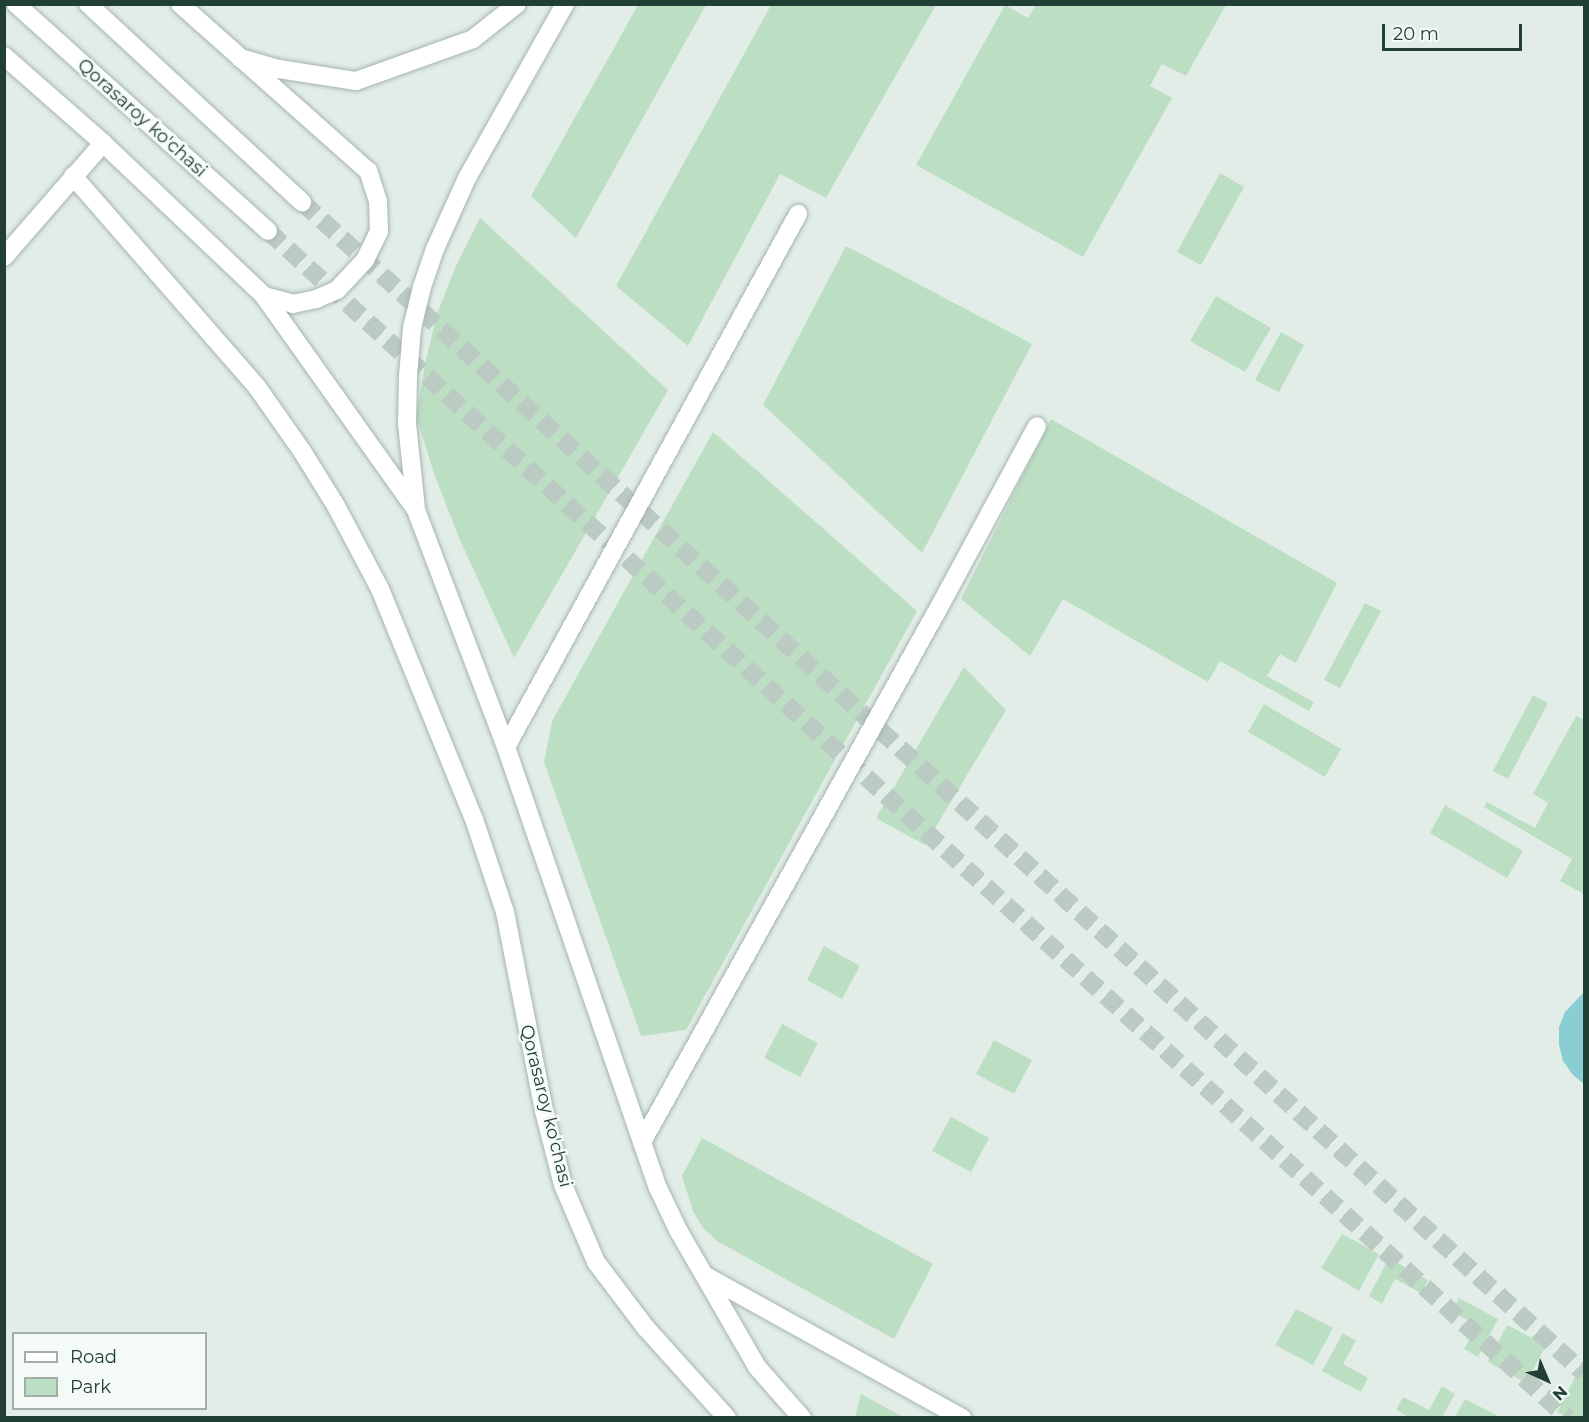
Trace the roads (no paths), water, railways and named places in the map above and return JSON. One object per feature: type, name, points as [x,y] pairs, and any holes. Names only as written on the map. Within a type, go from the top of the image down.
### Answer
[{"type":"street","name":"Qorasaroy ko'chasi","points":[[16,4],[268,231]]},
{"type":"street","points":[[88,4],[303,202]]},
{"type":"street","points":[[180,4],[368,171],[378,201],[380,219],[376,243],[346,283],[327,295],[302,303],[283,302],[264,296]]},
{"type":"street","points":[[240,58],[279,69],[356,81],[473,39],[518,4]]},
{"type":"street","points":[[416,510],[407,424],[408,376],[412,328],[422,287],[435,249],[467,178],[565,4]]},
{"type":"street","points":[[4,56],[103,143],[264,296],[416,510],[507,747],[658,1188],[757,1367],[802,1418]]},
{"type":"street","points":[[4,257],[103,143]]},
{"type":"street","name":"Qorasaroy ko'chasi","points":[[73,177],[257,387],[320,478],[380,589],[474,819],[505,912],[534,1065],[562,1185],[596,1262],[646,1328],[727,1418]]},
{"type":"street","points":[[507,747],[798,214]]},
{"type":"street","points":[[642,1142],[932,622],[1037,426]]},
{"type":"street","points":[[705,1275],[962,1418]]},
{"type":"water","points":[[1584,992],[1584,1084],[1573,1075],[1563,1061],[1559,1045],[1559,1027],[1565,1012]]},
{"type":"tunnel","points":[[302,202],[1584,1373]]},
{"type":"tunnel","points":[[268,231],[1568,1418]]}]
